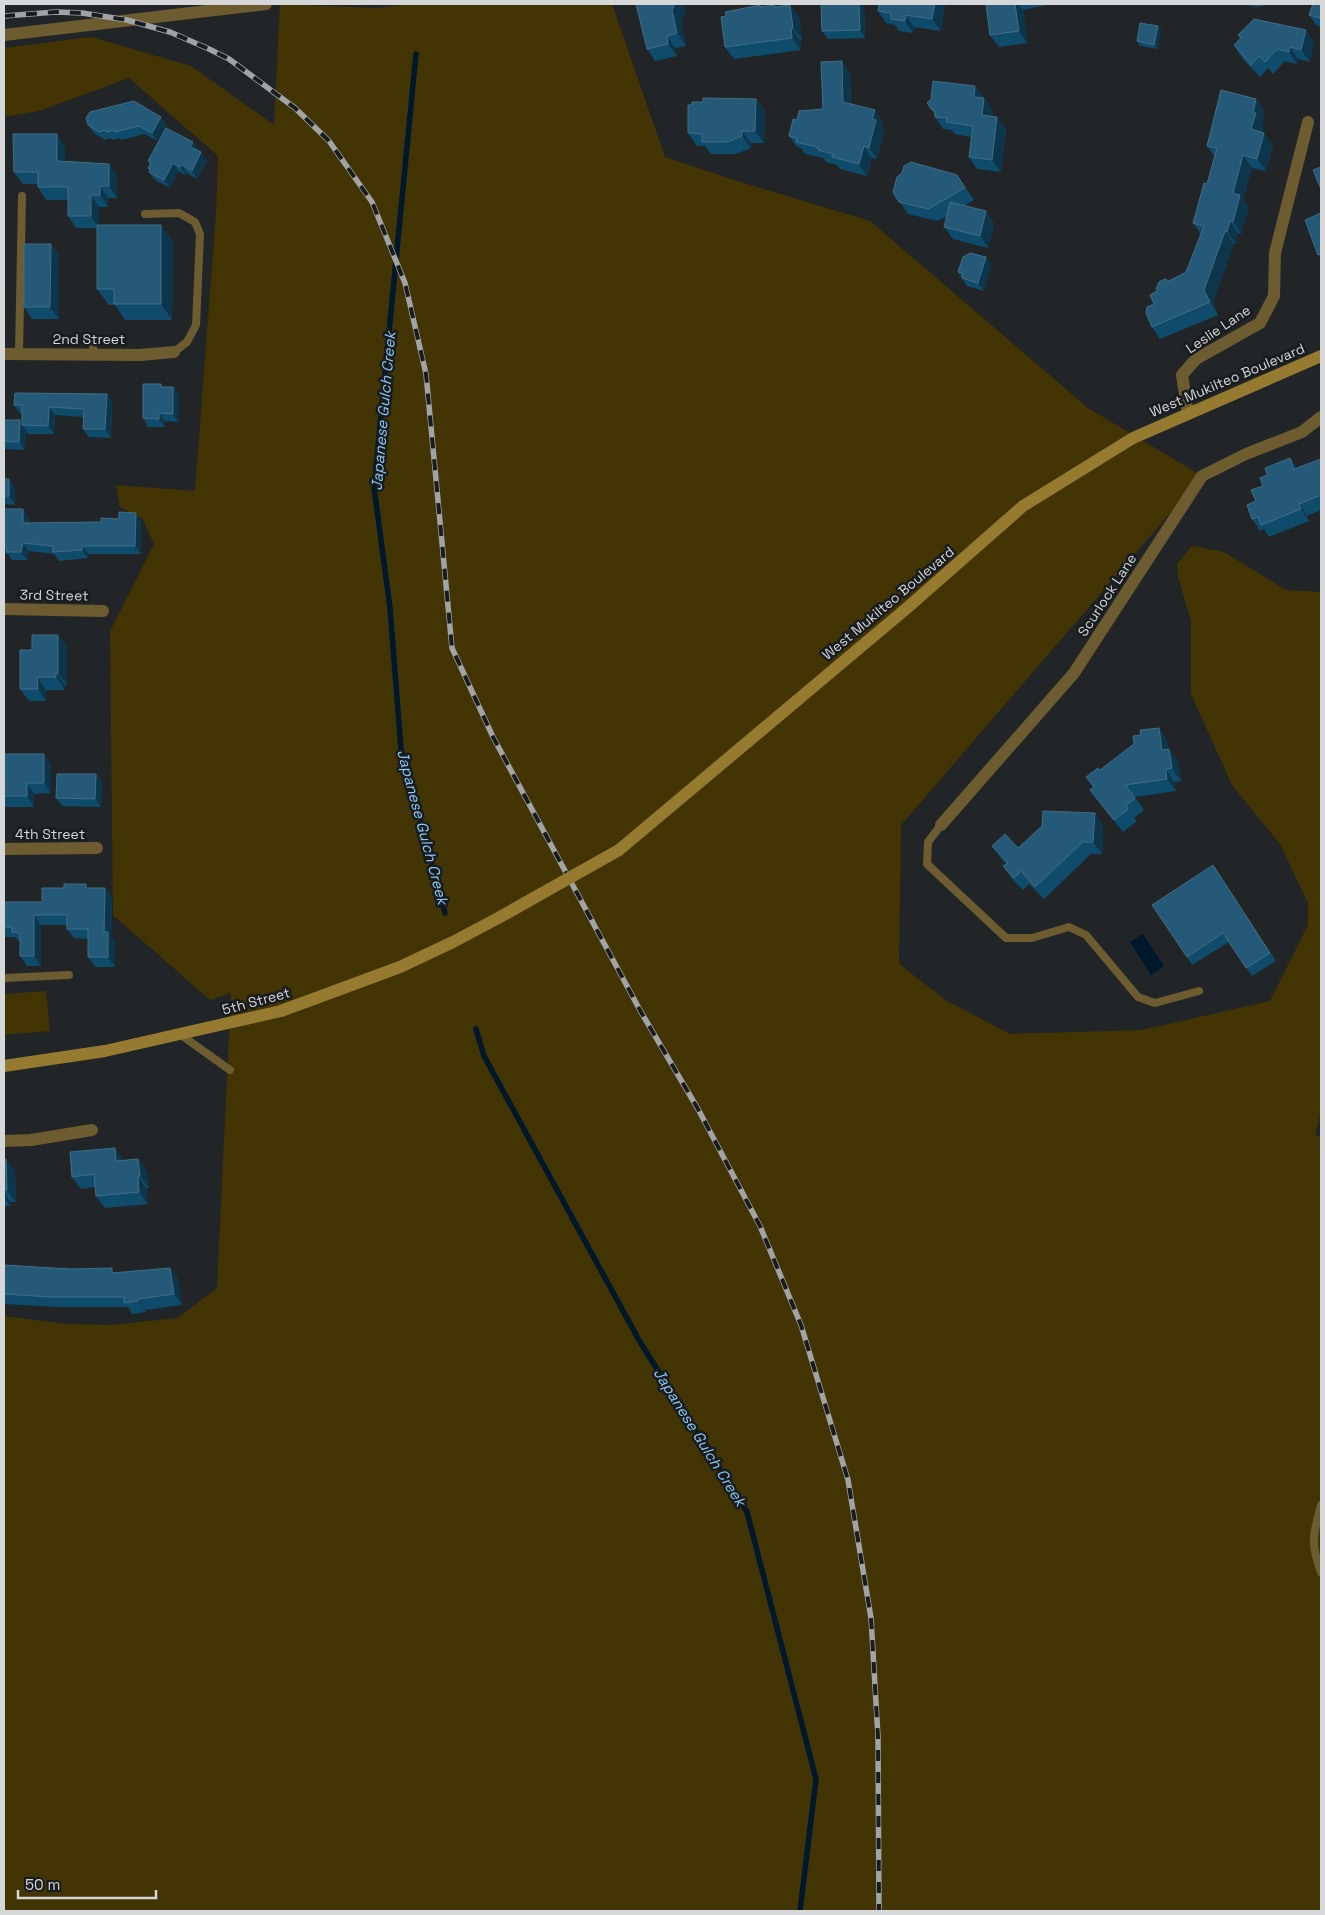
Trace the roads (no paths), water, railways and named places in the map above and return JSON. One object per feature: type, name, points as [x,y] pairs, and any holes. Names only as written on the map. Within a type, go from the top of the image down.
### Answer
[{"type":"main road","name":"West Mukilteo Boulevard","points":[[500,917],[618,850],[907,608],[1023,506],[1132,438],[1321,356]]},
{"type":"main road","name":"5th Street","points":[[4,1066],[105,1051],[281,1011],[400,967],[500,917]]},
{"type":"street","points":[[4,35],[266,4]]},
{"type":"street","name":"Leslie Lane","points":[[1188,414],[1182,375],[1196,359],[1260,322],[1274,296],[1275,253],[1308,122]]},
{"type":"street","name":"2nd Street","points":[[4,354],[140,355],[174,352]]},
{"type":"street","name":"Scurlock Lane","points":[[941,825],[1074,673],[1202,476],[1246,454],[1302,432],[1321,418]]},
{"type":"street","name":"3rd Street","points":[[4,609],[103,611]]},
{"type":"street","name":"4th Street","points":[[4,849],[97,848]]},
{"type":"street","points":[[4,1142],[31,1140],[92,1130]]},
{"type":"lane","points":[[19,354],[22,196]]},
{"type":"lane","points":[[145,214],[179,212],[195,222],[200,234],[196,325],[187,342],[174,352]]},
{"type":"lane","points":[[93,339],[93,354]]},
{"type":"lane","points":[[941,825],[928,842],[927,864],[1006,938],[1032,938],[1069,928],[1086,935],[1138,997],[1155,1003],[1199,991]]},
{"type":"lane","points":[[4,978],[69,975]]},
{"type":"lane","points":[[181,1035],[230,1070]]},
{"type":"lane","points":[[1321,1505],[1314,1531],[1313,1551],[1321,1572]]},
{"type":"water","points":[[1143,934],[1164,966],[1151,975],[1130,942]]},
{"type":"waterway","name":"Japanese Gulch Creek","points":[[416,54],[374,487],[390,608],[401,749],[445,913]]},
{"type":"waterway","name":"Japanese Gulch Creek","points":[[476,1029],[484,1056],[640,1342],[747,1512],[816,1779],[800,1911]]},
{"type":"railway","points":[[4,16],[56,12],[82,13],[127,20],[170,32],[229,59],[295,108],[329,141],[372,202],[405,283],[426,374],[452,648],[493,737],[641,1012],[698,1109],[760,1226],[801,1325],[848,1480],[871,1618],[878,1737],[879,1911]]}]
